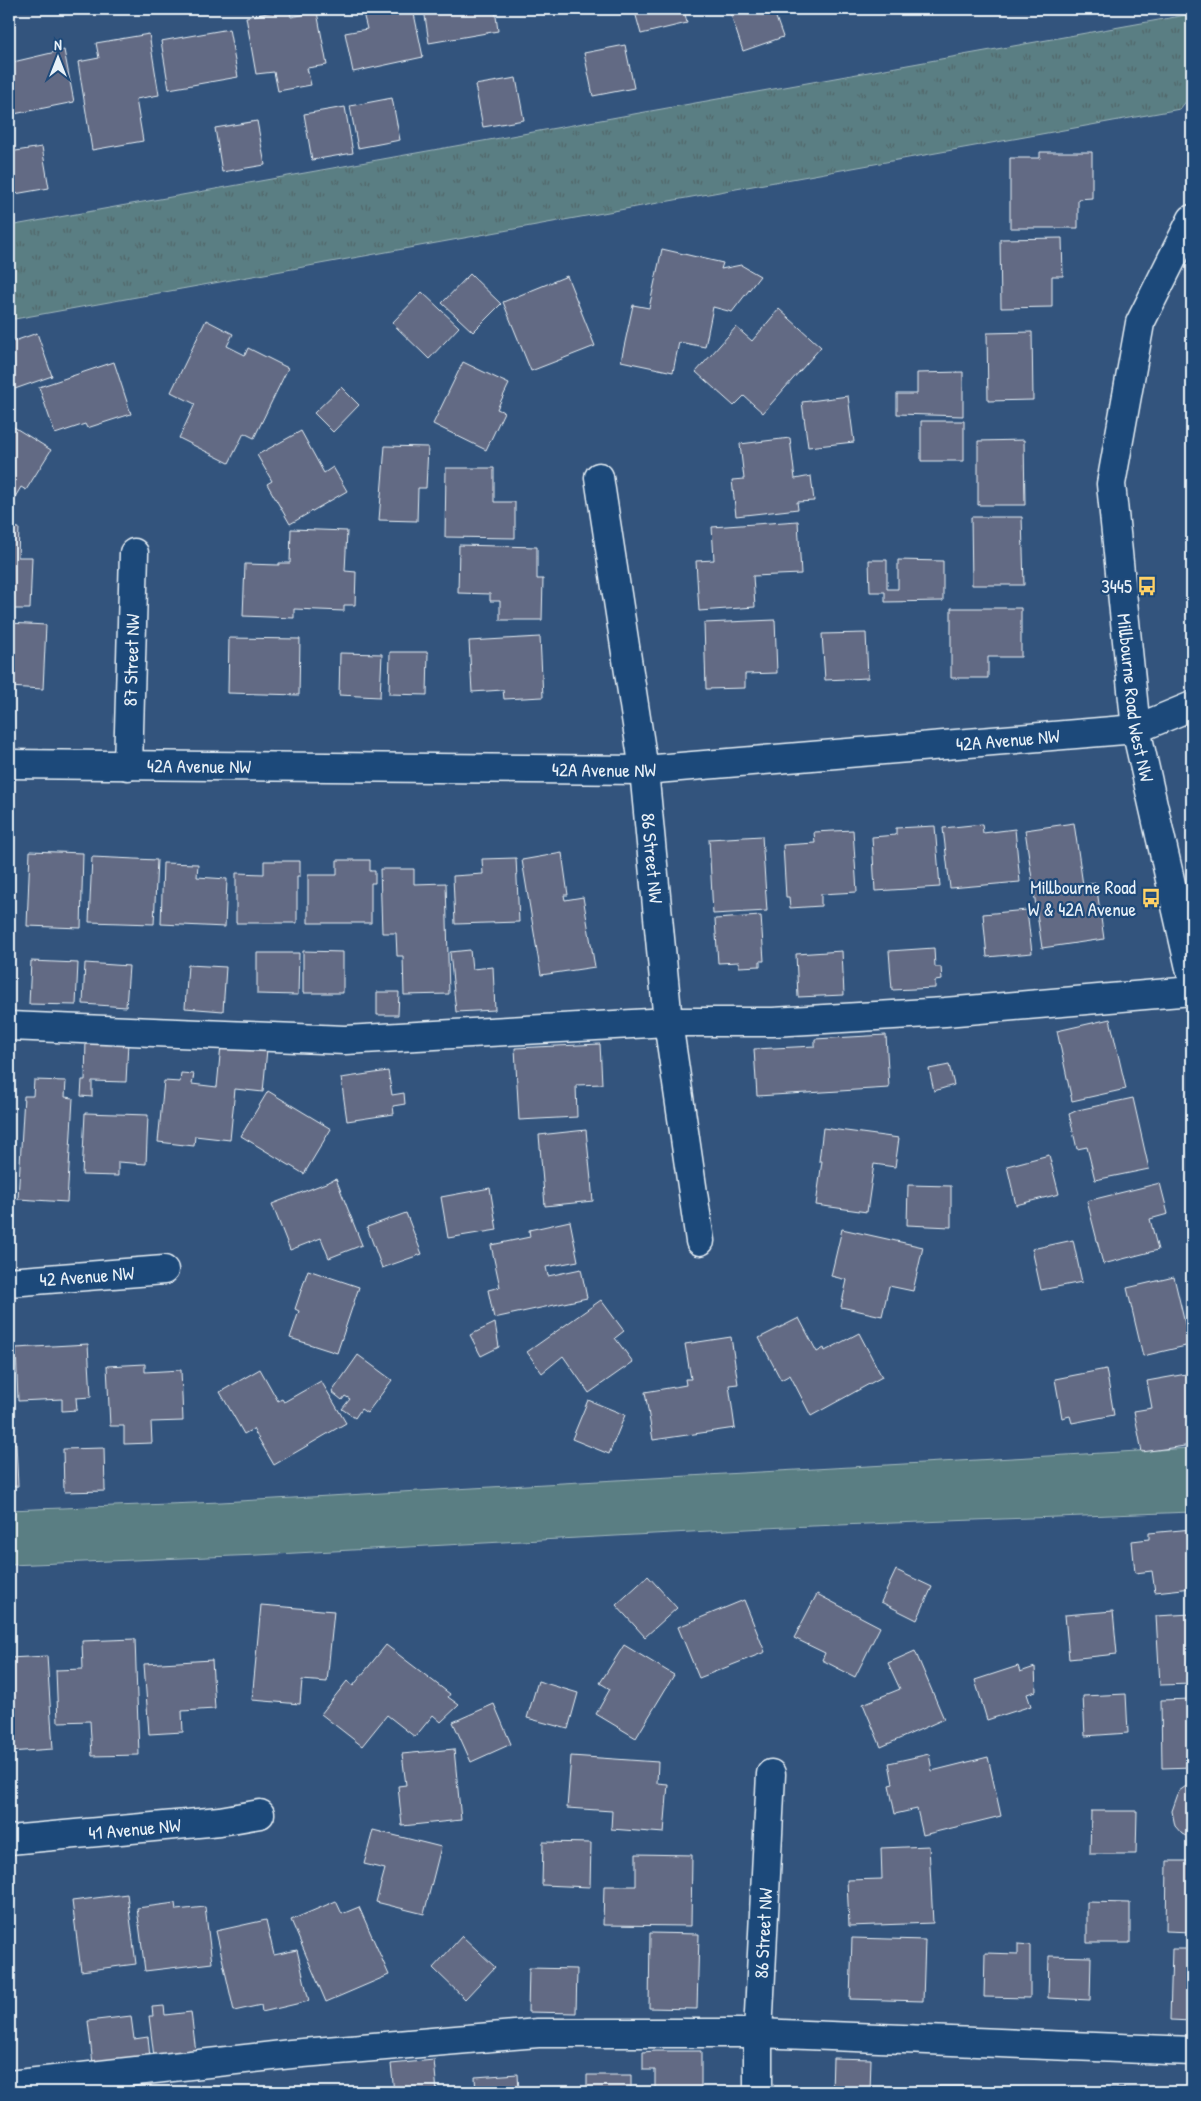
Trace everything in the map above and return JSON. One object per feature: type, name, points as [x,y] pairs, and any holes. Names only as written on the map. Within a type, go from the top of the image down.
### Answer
[{"type":"street","name":"Millbourne Road West NW","points":[[1192,219],[1140,323],[1110,484],[1136,729],[1192,977]]},
{"type":"street","name":"86 Street NW","points":[[599,477],[644,770],[668,1022],[700,1241]]},
{"type":"street","name":"87 Street NW","points":[[128,766],[134,553]]},
{"type":"street","name":"42A Avenue NW","points":[[9,764],[644,770],[1136,729],[1192,706]]},
{"type":"street","points":[[9,1026],[345,1040],[668,1022],[773,1022],[945,1012],[1192,991]]},
{"type":"street","name":"42 Avenue NW","points":[[9,1282],[164,1270]]},
{"type":"street","name":"86 Street NW","points":[[758,2092],[758,2033],[771,1774]]},
{"type":"street","name":"41 Avenue NW","points":[[9,1840],[220,1821],[260,1814]]},
{"type":"street","points":[[9,2085],[290,2054],[538,2033],[758,2033],[1192,2051]]},
{"type":"green space","points":[[1192,14],[1192,94],[1180,109],[9,320],[9,226]]},
{"type":"green space","points":[[1192,1448],[1192,1512],[785,1527],[258,1555],[9,1565],[9,1510],[221,1502]]},
{"type":"building","points":[[289,9],[291,17],[317,12],[327,65],[307,68],[311,85],[278,91],[274,72],[256,74],[246,17]]},
{"type":"building","points":[[362,9],[413,9],[423,57],[353,72],[345,33],[367,29]]},
{"type":"building","points":[[424,9],[495,9],[498,31],[429,43]]},
{"type":"building","points":[[629,9],[684,9],[687,23],[641,34],[635,12],[630,14]]},
{"type":"building","points":[[750,9],[773,9],[783,37],[743,51],[731,15]]},
{"type":"building","points":[[229,29],[238,77],[169,89],[161,41]]},
{"type":"building","points":[[149,34],[159,95],[136,99],[143,141],[92,150],[78,62],[99,58],[96,43]]},
{"type":"building","points":[[625,45],[634,88],[593,96],[584,53]]},
{"type":"building","points":[[64,50],[74,102],[9,115],[9,63]]},
{"type":"building","points":[[516,78],[524,120],[483,127],[475,85]]},
{"type":"building","points":[[392,98],[400,140],[358,148],[350,106]]},
{"type":"building","points":[[345,107],[353,153],[312,160],[304,114]]},
{"type":"building","points":[[257,121],[265,165],[222,172],[215,128]]},
{"type":"building","points":[[42,147],[49,188],[9,195],[9,152]]},
{"type":"building","points":[[1040,152],[1092,152],[1092,198],[1078,199],[1078,228],[1010,228],[1010,158],[1040,158]]},
{"type":"building","points":[[1062,238],[1063,276],[1052,276],[1052,307],[1001,308],[1000,239]]},
{"type":"building","points":[[662,249],[723,263],[721,269],[741,265],[760,276],[732,312],[713,307],[705,347],[679,342],[673,372],[621,361],[633,305],[649,308]]},
{"type":"building","points":[[470,274],[501,304],[473,332],[442,303]]},
{"type":"building","points":[[567,276],[595,346],[531,371],[503,302]]},
{"type":"building","points":[[422,292],[459,327],[429,359],[392,323]]},
{"type":"building","points":[[779,309],[821,347],[763,413],[744,396],[734,406],[696,372],[736,327],[752,341]]},
{"type":"building","points":[[206,320],[233,334],[227,346],[245,355],[248,348],[288,368],[254,438],[244,433],[229,463],[179,438],[195,404],[171,392]]},
{"type":"building","points":[[1032,332],[1033,400],[988,401],[987,333]]},
{"type":"building","points":[[37,333],[52,376],[9,391],[9,343]]},
{"type":"building","points":[[114,362],[131,414],[87,428],[85,424],[55,434],[39,387]]},
{"type":"building","points":[[463,362],[509,384],[497,409],[504,412],[486,450],[433,424]]},
{"type":"building","points":[[963,372],[963,416],[897,414],[897,394],[917,394],[917,373]]},
{"type":"building","points":[[341,387],[359,405],[333,432],[314,413]]},
{"type":"building","points":[[848,396],[854,442],[808,447],[802,402]]},
{"type":"building","points":[[921,421],[964,421],[964,461],[921,461]]},
{"type":"building","points":[[9,424],[51,450],[26,490],[21,487],[9,507]]},
{"type":"building","points":[[301,431],[324,473],[333,467],[347,491],[290,524],[267,484],[272,481],[257,455]]},
{"type":"building","points":[[790,438],[795,479],[811,476],[814,501],[797,502],[798,509],[736,516],[732,480],[744,479],[740,444]]},
{"type":"building","points":[[1024,440],[1025,505],[978,505],[978,441]]},
{"type":"building","points":[[385,446],[428,447],[426,488],[418,488],[417,521],[379,520]]},
{"type":"building","points":[[446,468],[494,468],[494,502],[515,502],[515,538],[445,537]]},
{"type":"building","points":[[971,517],[1022,517],[1024,585],[972,585]]},
{"type":"building","points":[[798,521],[801,574],[753,576],[755,607],[699,611],[696,561],[714,560],[712,527]]},
{"type":"building","points":[[9,527],[19,528],[18,557],[32,557],[30,609],[9,609]]},
{"type":"building","points":[[291,529],[347,531],[345,571],[356,572],[355,605],[344,605],[344,611],[294,609],[294,618],[243,616],[245,564],[279,565],[279,563],[290,563]]},
{"type":"building","points":[[459,545],[537,547],[537,579],[543,579],[542,620],[500,620],[500,601],[490,601],[490,594],[458,593]]},
{"type":"building","points":[[869,560],[887,560],[887,589],[898,589],[898,560],[943,561],[943,601],[885,602],[885,592],[870,592]]},
{"type":"building","points":[[951,608],[1021,608],[1021,657],[988,657],[988,678],[951,678]]},
{"type":"building","points":[[775,620],[777,673],[745,674],[745,688],[706,689],[704,623]]},
{"type":"building","points":[[9,623],[46,625],[43,689],[9,687]]},
{"type":"building","points":[[866,633],[868,678],[825,680],[822,634]]},
{"type":"building","points":[[540,637],[543,697],[504,699],[503,690],[472,692],[469,641]]},
{"type":"building","points":[[229,638],[300,639],[299,695],[228,693]]},
{"type":"building","points":[[390,652],[428,652],[427,695],[389,694]]},
{"type":"building","points":[[340,653],[382,654],[380,697],[339,695]]},
{"type":"building","points":[[1074,823],[1083,885],[1096,883],[1104,939],[1042,948],[1025,830]]},
{"type":"building","points":[[982,824],[983,833],[1015,829],[1020,882],[950,888],[943,828]]},
{"type":"building","points":[[935,826],[940,887],[875,891],[872,837],[896,835],[896,828]]},
{"type":"building","points":[[853,830],[857,892],[821,894],[821,906],[790,908],[789,897],[786,897],[783,845],[815,843],[814,832]]},
{"type":"building","points":[[762,836],[767,911],[713,914],[709,839]]},
{"type":"building","points":[[30,851],[83,853],[81,928],[27,926]]},
{"type":"building","points":[[562,853],[568,895],[564,895],[565,900],[583,897],[595,967],[541,975],[522,860]]},
{"type":"building","points":[[92,857],[157,860],[154,924],[89,922]]},
{"type":"building","points":[[516,858],[519,922],[455,924],[453,876],[483,874],[482,859]]},
{"type":"building","points":[[337,860],[370,860],[370,871],[375,871],[375,883],[371,883],[371,923],[308,923],[308,875],[337,875]]},
{"type":"building","points":[[264,861],[300,861],[300,876],[297,876],[297,923],[236,923],[236,873],[264,874]]},
{"type":"building","points":[[163,863],[198,864],[197,877],[227,879],[225,927],[161,924]]},
{"type":"building","points":[[380,869],[414,869],[414,884],[446,883],[449,994],[404,995],[403,956],[397,956],[396,933],[382,933]]},
{"type":"building","points":[[1027,910],[1032,953],[987,957],[983,914]]},
{"type":"building","points":[[761,916],[764,961],[760,961],[760,966],[739,967],[739,962],[718,963],[715,919]]},
{"type":"building","points":[[934,948],[935,967],[941,967],[942,980],[935,981],[935,988],[892,990],[889,951]]},
{"type":"building","points":[[470,950],[472,969],[493,967],[495,1010],[456,1012],[450,952]]},
{"type":"building","points":[[303,951],[343,952],[343,993],[303,993]]},
{"type":"building","points":[[842,951],[844,995],[798,997],[796,954]]},
{"type":"building","points":[[257,953],[299,953],[298,995],[257,994]]},
{"type":"building","points":[[31,961],[78,963],[76,1005],[29,1004]]},
{"type":"building","points":[[85,963],[129,966],[126,1007],[83,1004]]},
{"type":"building","points":[[188,965],[226,967],[223,1011],[185,1008]]},
{"type":"building","points":[[377,992],[399,992],[398,1015],[377,1015]]},
{"type":"building","points":[[1110,1019],[1126,1089],[1072,1101],[1057,1031]]},
{"type":"building","points":[[886,1035],[889,1088],[757,1096],[754,1049],[815,1046],[815,1039]]},
{"type":"building","points":[[86,1040],[128,1042],[126,1082],[92,1081],[92,1097],[81,1096],[82,1080],[85,1080]]},
{"type":"building","points":[[600,1044],[602,1084],[576,1085],[577,1117],[519,1120],[515,1048]]},
{"type":"building","points":[[221,1045],[267,1049],[263,1092],[235,1089],[230,1140],[195,1136],[194,1146],[158,1142],[164,1081],[180,1082],[181,1073],[194,1074],[192,1084],[217,1087]]},
{"type":"building","points":[[949,1065],[954,1085],[934,1091],[929,1069]]},
{"type":"building","points":[[388,1071],[392,1095],[404,1093],[405,1104],[393,1106],[394,1114],[347,1121],[341,1078]]},
{"type":"building","points":[[34,1080],[66,1081],[65,1097],[73,1098],[67,1202],[18,1199],[24,1096],[33,1096]]},
{"type":"building","points":[[268,1091],[331,1129],[304,1174],[241,1136]]},
{"type":"building","points":[[1133,1098],[1149,1169],[1095,1180],[1087,1147],[1077,1149],[1069,1114],[1078,1110]]},
{"type":"building","points":[[85,1113],[148,1115],[146,1164],[118,1162],[118,1176],[82,1175]]},
{"type":"building","points":[[823,1128],[899,1138],[895,1167],[874,1164],[867,1212],[816,1205],[822,1161],[819,1161]]},
{"type":"building","points":[[586,1130],[593,1201],[545,1206],[539,1135]]},
{"type":"building","points":[[1049,1155],[1059,1194],[1016,1205],[1007,1166]]},
{"type":"building","points":[[336,1179],[362,1245],[329,1258],[321,1238],[290,1250],[272,1204]]},
{"type":"building","points":[[1160,1183],[1168,1214],[1150,1219],[1158,1250],[1103,1264],[1087,1201]]},
{"type":"building","points":[[908,1185],[951,1186],[951,1227],[907,1225]]},
{"type":"building","points":[[490,1188],[497,1230],[448,1238],[441,1197]]},
{"type":"building","points":[[406,1213],[422,1254],[382,1268],[367,1227]]},
{"type":"building","points":[[570,1221],[578,1261],[546,1267],[548,1276],[581,1269],[587,1298],[494,1318],[488,1290],[500,1287],[491,1245],[530,1237],[529,1230]]},
{"type":"building","points":[[842,1229],[923,1247],[913,1291],[889,1286],[882,1316],[841,1307],[847,1280],[831,1276]]},
{"type":"building","points":[[1073,1240],[1082,1282],[1041,1290],[1032,1249]]},
{"type":"building","points":[[308,1270],[359,1287],[337,1353],[290,1338],[299,1311],[295,1309]]},
{"type":"building","points":[[1174,1277],[1190,1345],[1143,1356],[1127,1288]]},
{"type":"building","points":[[601,1300],[624,1331],[615,1338],[633,1362],[589,1393],[563,1356],[542,1373],[527,1352]]},
{"type":"building","points":[[799,1318],[817,1352],[824,1348],[825,1351],[859,1333],[882,1377],[811,1416],[790,1375],[781,1380],[759,1338]]},
{"type":"building","points":[[495,1323],[499,1347],[481,1356],[470,1335]]},
{"type":"building","points":[[731,1337],[738,1384],[729,1385],[735,1428],[653,1440],[645,1392],[686,1385],[685,1379],[691,1379],[685,1344]]},
{"type":"building","points":[[88,1344],[91,1397],[76,1398],[77,1410],[62,1411],[62,1399],[18,1401],[16,1348]]},
{"type":"building","points":[[358,1355],[392,1380],[367,1413],[361,1409],[355,1418],[342,1409],[350,1399],[345,1396],[342,1400],[332,1392]]},
{"type":"building","points":[[145,1364],[145,1372],[181,1370],[183,1421],[151,1422],[152,1443],[124,1444],[124,1426],[110,1426],[107,1366]]},
{"type":"building","points":[[260,1369],[278,1401],[282,1399],[284,1402],[321,1381],[346,1423],[274,1465],[253,1429],[244,1434],[220,1392]]},
{"type":"building","points":[[1106,1369],[1114,1415],[1072,1423],[1070,1416],[1062,1418],[1055,1379]]},
{"type":"building","points":[[1192,1373],[1192,1445],[1142,1452],[1134,1411],[1152,1408],[1147,1381]]},
{"type":"building","points":[[588,1400],[625,1415],[609,1454],[572,1439]]},
{"type":"building","points":[[16,1443],[18,1486],[9,1487],[9,1444]]},
{"type":"building","points":[[104,1448],[105,1491],[64,1492],[63,1449]]},
{"type":"building","points":[[1192,1529],[1192,1588],[1155,1592],[1152,1571],[1135,1573],[1132,1541],[1149,1539],[1149,1533]]},
{"type":"building","points":[[896,1570],[932,1587],[917,1620],[881,1602]]},
{"type":"building","points":[[648,1576],[677,1608],[645,1637],[616,1605]]},
{"type":"building","points":[[817,1594],[880,1627],[855,1677],[822,1660],[825,1653],[794,1638]]},
{"type":"building","points":[[744,1600],[765,1652],[699,1678],[678,1627]]},
{"type":"building","points":[[261,1605],[334,1611],[327,1682],[302,1680],[300,1704],[252,1700]]},
{"type":"building","points":[[1113,1611],[1117,1654],[1069,1659],[1065,1615]]},
{"type":"building","points":[[1192,1614],[1192,1684],[1160,1685],[1156,1616]]},
{"type":"building","points":[[135,1639],[139,1755],[92,1756],[90,1721],[58,1722],[56,1670],[83,1669],[82,1641]]},
{"type":"building","points":[[386,1645],[450,1694],[448,1697],[459,1705],[441,1722],[433,1715],[415,1737],[387,1715],[362,1746],[321,1714],[347,1681],[353,1686]]},
{"type":"building","points":[[624,1645],[674,1675],[636,1738],[596,1714],[610,1689],[600,1683]]},
{"type":"building","points":[[915,1651],[944,1719],[881,1747],[863,1704],[900,1689],[888,1663]]},
{"type":"building","points":[[47,1656],[53,1749],[9,1752],[9,1658]]},
{"type":"building","points":[[212,1660],[215,1709],[182,1711],[183,1732],[149,1734],[144,1664]]},
{"type":"building","points":[[1018,1666],[1020,1672],[1035,1667],[1036,1691],[1027,1694],[1031,1706],[987,1720],[975,1680]]},
{"type":"building","points":[[538,1681],[578,1693],[568,1729],[527,1718]]},
{"type":"building","points":[[1126,1694],[1128,1733],[1085,1736],[1083,1696]]},
{"type":"building","points":[[1192,1699],[1192,1767],[1162,1768],[1161,1700]]},
{"type":"building","points":[[494,1704],[511,1744],[471,1762],[453,1722]]},
{"type":"building","points":[[454,1749],[461,1820],[402,1826],[398,1786],[406,1785],[402,1754]]},
{"type":"building","points":[[929,1754],[932,1771],[988,1757],[1001,1816],[923,1835],[917,1809],[895,1814],[889,1785],[893,1784],[889,1763]]},
{"type":"building","points":[[571,1756],[658,1762],[657,1783],[668,1784],[664,1833],[611,1829],[612,1811],[567,1808]]},
{"type":"building","points":[[1192,1782],[1192,1839],[1182,1834],[1175,1826],[1172,1811],[1179,1791]]},
{"type":"building","points":[[1091,1811],[1137,1811],[1136,1854],[1090,1854]]},
{"type":"building","points":[[373,1830],[441,1847],[424,1914],[376,1902],[385,1869],[364,1864]]},
{"type":"building","points":[[543,1842],[591,1843],[590,1887],[542,1885]]},
{"type":"building","points":[[929,1846],[933,1923],[849,1926],[847,1880],[882,1879],[881,1848]]},
{"type":"building","points":[[636,1854],[692,1855],[691,1926],[603,1925],[604,1886],[636,1886]]},
{"type":"building","points":[[1167,1861],[1192,1861],[1192,1932],[1166,1931]]},
{"type":"building","points":[[127,1894],[136,1964],[81,1971],[72,1901]]},
{"type":"building","points":[[336,1901],[342,1914],[359,1907],[389,1975],[326,2002],[291,1920]]},
{"type":"building","points":[[1087,1902],[1130,1903],[1130,1943],[1087,1943]]},
{"type":"building","points":[[175,1903],[176,1910],[205,1907],[212,1963],[145,1971],[137,1908]]},
{"type":"building","points":[[266,1920],[274,1955],[297,1950],[309,2001],[262,2012],[261,2005],[234,2011],[216,1931]]},
{"type":"building","points":[[650,1933],[699,1934],[697,2009],[649,2008]]},
{"type":"building","points":[[462,1936],[495,1967],[465,1999],[433,1968]]},
{"type":"building","points":[[852,1938],[925,1940],[923,2001],[850,1999]]},
{"type":"building","points":[[1018,1944],[1030,1945],[1030,1998],[984,1997],[985,1953],[1018,1954]]},
{"type":"building","points":[[1172,1949],[1192,1949],[1192,2021],[1170,2020]]},
{"type":"building","points":[[1049,1956],[1091,1957],[1090,2000],[1048,1998]]},
{"type":"building","points":[[529,1968],[577,1969],[576,2013],[528,2012]]},
{"type":"building","points":[[164,2006],[165,2015],[191,2012],[196,2052],[154,2057],[149,2016],[153,2016],[152,2007]]},
{"type":"building","points":[[131,2016],[134,2039],[148,2037],[150,2058],[93,2064],[88,2021]]},
{"type":"building","points":[[701,2051],[701,2092],[655,2092],[655,2070],[643,2070],[643,2052]]},
{"type":"building","points":[[833,2058],[871,2059],[870,2092],[832,2092]]},
{"type":"building","points":[[434,2060],[437,2092],[394,2092],[391,2064]]},
{"type":"building","points":[[518,2074],[519,2092],[476,2092],[475,2077]]},
{"type":"building","points":[[587,2075],[631,2075],[631,2092],[587,2092]]},
{"type":"building","points":[[939,2086],[980,2086],[980,2092],[939,2092]]},
{"type":"building","points":[[984,2086],[1025,2088],[1025,2092],[984,2092]]},
{"type":"building","points":[[1110,2088],[1151,2089],[1150,2092],[1110,2092]]},
{"type":"building","points":[[1162,2089],[1192,2090],[1192,2092],[1162,2092]]},
{"type":"place","name":"3445","points":[[1147,586]]},
{"type":"place","name":"Millbourne Road W & 42A Avenue","points":[[1151,898]]}]
